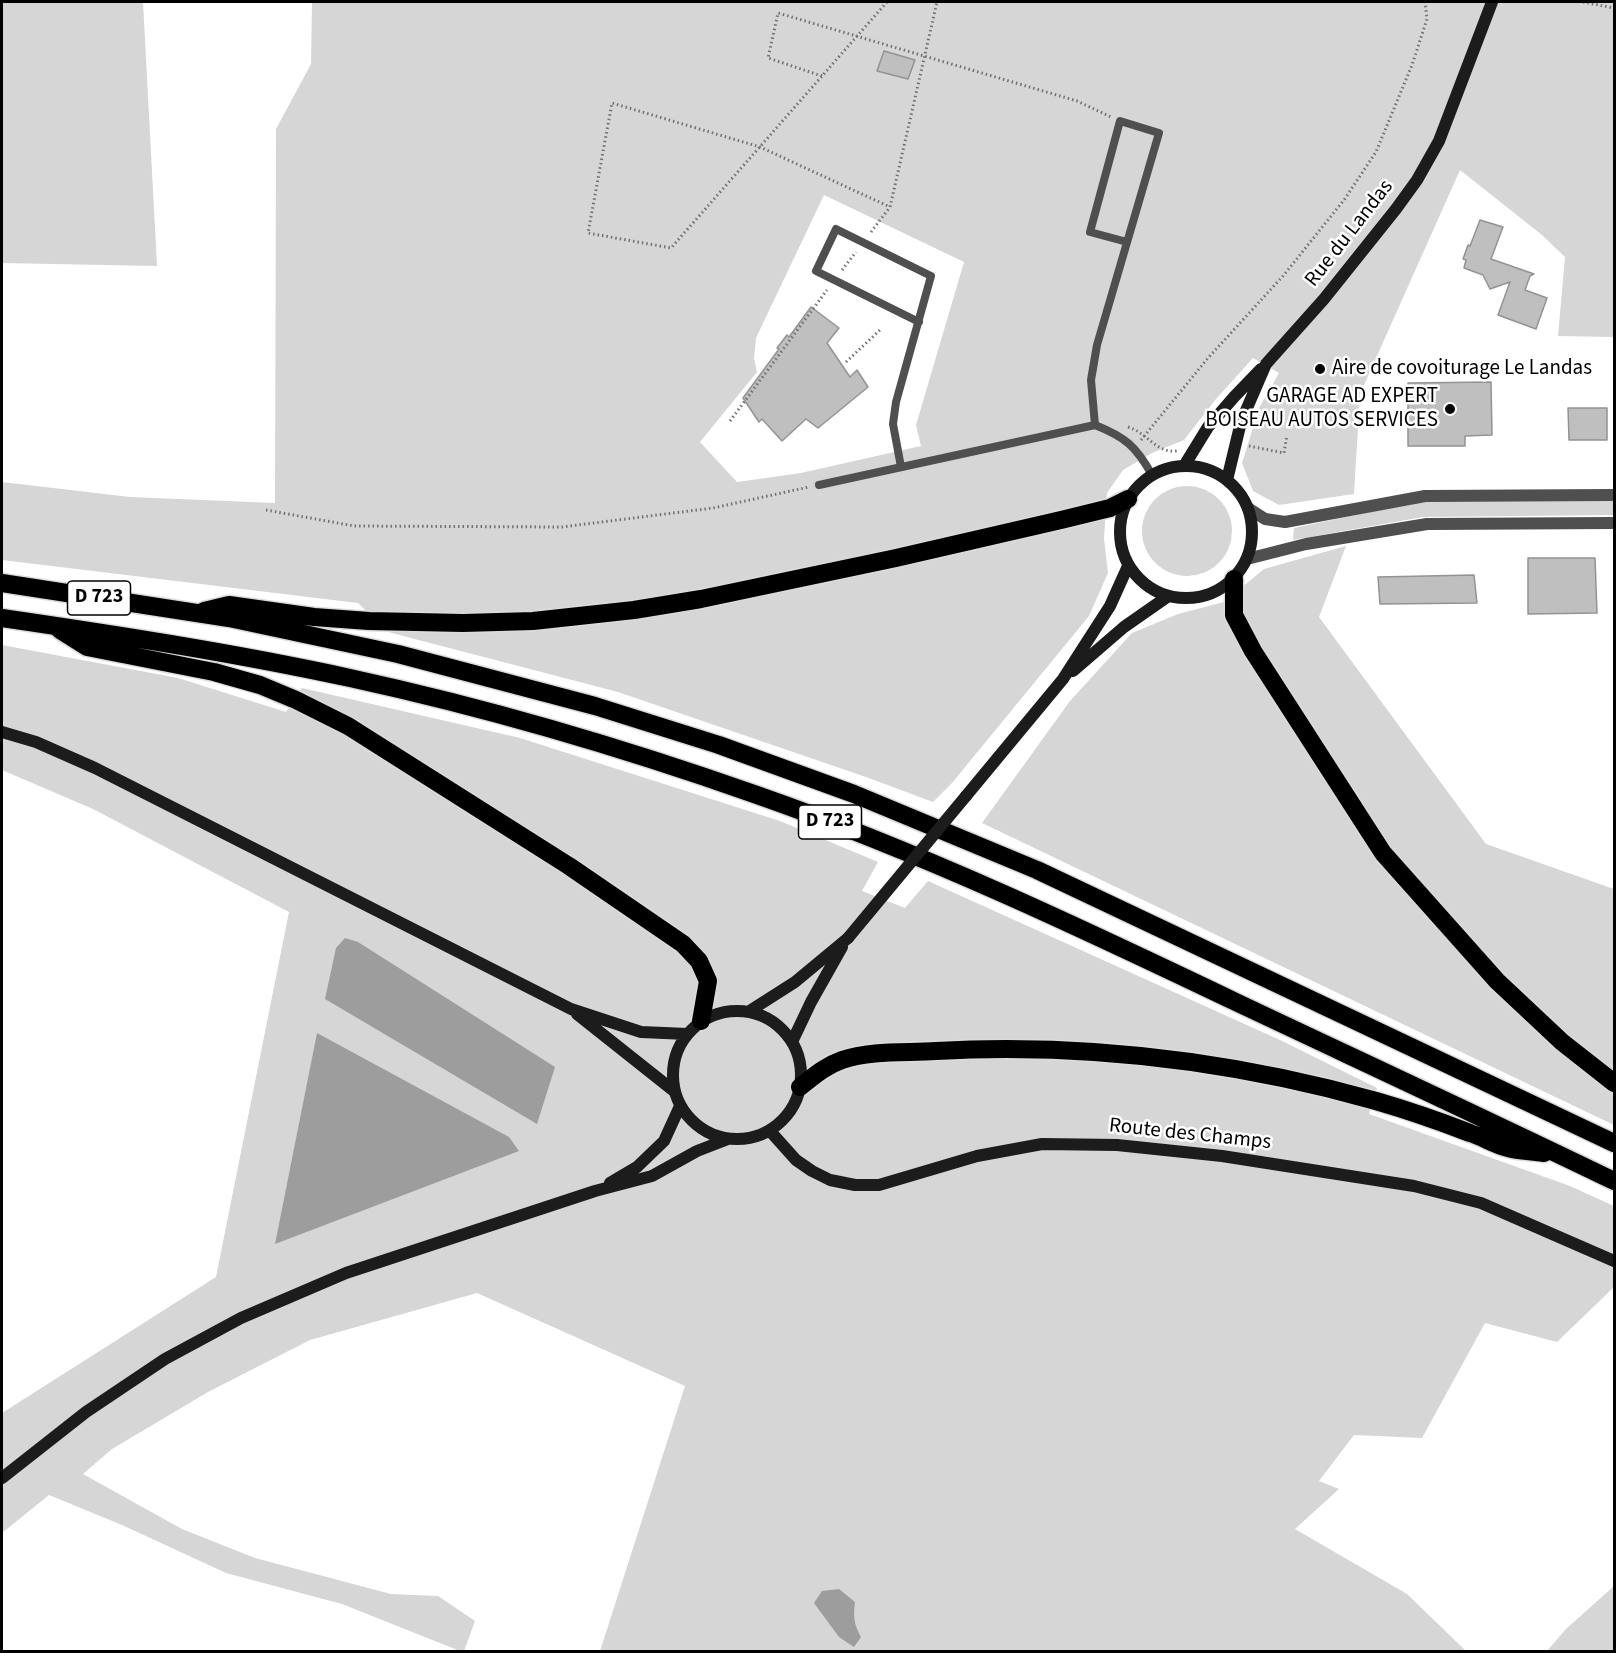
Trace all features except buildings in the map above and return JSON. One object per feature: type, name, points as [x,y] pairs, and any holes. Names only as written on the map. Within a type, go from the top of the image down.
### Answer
[{"type":"highway","points":[[197,613],[229,605],[314,617],[463,623],[533,621],[634,610],[701,600],[907,555],[1110,508],[1128,499]]},
{"type":"highway","points":[[1234,579],[1234,615],[1252,651],[1383,852],[1497,981],[1562,1042],[1614,1083]]},
{"type":"highway","name":"D 723","points":[[2,583],[197,613],[325,637],[507,681],[689,735],[854,794],[1037,870],[1614,1143]]},
{"type":"highway","name":"D 723","points":[[2,618],[242,656],[415,693],[622,750],[756,795],[860,833],[1031,905],[1614,1181]]},
{"type":"highway","points":[[54,626],[87,647],[203,669],[260,685],[348,726],[569,866],[683,944],[699,961],[708,981],[701,1021]]},
{"type":"highway","points":[[800,1087],[826,1066],[845,1059],[873,1055],[997,1049],[1050,1049],[1120,1054],[1220,1066],[1300,1082],[1378,1102],[1508,1148],[1561,1155]]},
{"type":"street","name":"Rue du Landas","points":[[1227,480],[1241,422],[1266,364],[1324,299],[1417,180],[1439,141],[1492,2]]},
{"type":"street","points":[[1185,466],[1208,427],[1266,364]]},
{"type":"street","points":[[1185,466],[1207,469],[1227,480],[1242,497],[1248,508],[1252,525],[1252,542],[1247,559],[1234,579],[1220,590],[1203,597],[1185,599],[1167,597],[1138,580],[1121,550],[1119,532],[1121,515],[1138,485],[1167,468],[1185,466]]},
{"type":"street","points":[[1248,508],[1265,519],[1285,522],[1425,496],[1614,495]]},
{"type":"street","points":[[1247,559],[1306,544],[1427,524],[1614,523]]},
{"type":"street","points":[[792,1042],[811,1002],[848,938],[1063,679],[1110,606],[1128,566]]},
{"type":"street","points":[[1063,679],[1125,627],[1167,597]]},
{"type":"street","points":[[2,732],[36,742],[95,768],[571,1009],[641,1032],[687,1034]]},
{"type":"street","points":[[748,1012],[795,982],[848,938]]},
{"type":"street","points":[[571,1009],[674,1091]]},
{"type":"street","points":[[731,1011],[748,1012],[773,1022],[792,1042],[801,1071],[800,1087],[795,1104],[784,1119],[770,1131],[750,1138],[728,1139],[709,1134],[692,1122],[680,1106],[674,1091],[672,1071],[676,1051],[687,1034],[701,1021],[716,1014],[731,1011]]},
{"type":"street","points":[[595,1191],[637,1167],[664,1141],[680,1106]]},
{"type":"street","name":"Route des Champs","points":[[770,1131],[796,1160],[812,1171],[830,1180],[855,1185],[879,1185],[977,1156],[1042,1144],[1117,1145],[1222,1156],[1414,1186],[1481,1203],[1614,1261]]},
{"type":"street","points":[[2,1478],[87,1412],[165,1359],[241,1318],[346,1273],[595,1191],[652,1176],[697,1151],[728,1139]]},
{"type":"lane","points":[[1095,425],[1091,380],[1097,345],[1159,133],[1120,121],[1090,232],[1127,242]]},
{"type":"lane","points":[[901,467],[893,424],[896,402],[919,322],[931,276],[836,230],[816,271],[919,322]]},
{"type":"lane","points":[[819,485],[1095,425],[1117,434],[1135,449],[1152,475]]},
{"type":"path","points":[[887,2],[759,147],[671,248],[588,233],[612,103],[759,147],[890,207]]},
{"type":"path","points":[[730,421],[890,207],[937,2]]},
{"type":"path","points":[[1135,449],[1208,358],[1283,276],[1344,200],[1376,152],[1412,65],[1427,19],[1425,2]]},
{"type":"path","points":[[1582,2],[1614,8]]},
{"type":"path","points":[[822,76],[768,58],[778,13],[1077,101],[1120,121]]},
{"type":"path","points":[[846,362],[880,330]]},
{"type":"path","points":[[1124,425],[1134,428],[1163,450],[1178,451],[1186,448]]},
{"type":"path","points":[[1248,446],[1284,453],[1287,435]]},
{"type":"path","points":[[266,510],[354,526],[562,527],[713,508],[819,485]]},
{"type":"shaded area","points":[[2,2],[143,2],[157,266],[2,263]]},
{"type":"shaded area","points":[[312,2],[1614,2],[1614,337],[1558,336],[1565,257],[1542,235],[1460,170],[1360,394],[1354,494],[1279,505],[1253,491],[1242,463],[1259,408],[1279,373],[1253,358],[1216,399],[1184,440],[1152,453],[1123,470],[1107,493],[1104,539],[1108,573],[1089,616],[952,783],[933,802],[618,692],[388,632],[358,603],[2,560],[2,482],[130,497],[275,503],[276,129],[311,64]],"holes":[[[824,195],[964,262],[916,425],[921,446],[801,473],[737,482],[700,442],[757,372],[754,358],[756,338]]]},
{"type":"shaded area","points":[[1187,486],[1212,494],[1224,506],[1232,531],[1224,556],[1212,568],[1187,576],[1162,568],[1150,556],[1142,531],[1150,506],[1162,494]]},
{"type":"shaded area","points":[[1614,499],[1614,515],[1423,517],[1293,540],[1294,528],[1420,501]]},
{"type":"shaded area","points":[[1346,546],[1319,617],[1486,844],[1614,889],[1614,1125],[982,823],[1070,701],[1132,633],[1178,614],[1224,602],[1264,569]]},
{"type":"shaded area","points":[[2,645],[178,678],[286,712],[302,688],[520,738],[780,821],[878,862],[862,891],[905,908],[928,881],[1280,1040],[1377,1088],[1369,1114],[1570,1186],[1614,1206],[1614,1287],[1557,1342],[1485,1323],[1422,1438],[1354,1435],[1319,1481],[1339,1489],[1295,1529],[1407,1594],[1466,1651],[600,1651],[685,1386],[477,1293],[310,1340],[208,1392],[112,1449],[83,1474],[182,1529],[255,1558],[391,1594],[438,1596],[475,1621],[464,1651],[342,1604],[226,1573],[122,1525],[49,1495],[2,1533],[2,1413],[216,1277],[289,912],[93,809],[2,770]]},
{"type":"shaded area","points":[[345,938],[358,942],[555,1067],[537,1124],[325,999],[336,948]]},
{"type":"shaded area","points":[[317,1033],[509,1137],[519,1151],[275,1244]]},
{"type":"shaded area","points":[[1614,1586],[1614,1651],[1547,1651],[1566,1629]]},
{"type":"shaded area","points":[[839,1589],[855,1602],[855,1620],[861,1637],[854,1647],[839,1637],[814,1603],[822,1591]]},
{"type":"place","name":"Aire de covoiturage Le Landas","points":[[1320,369]]},
{"type":"place","name":"GARAGE AD EXPERT BOISEAU AUTOS SERVICES","points":[[1450,409]]}]
